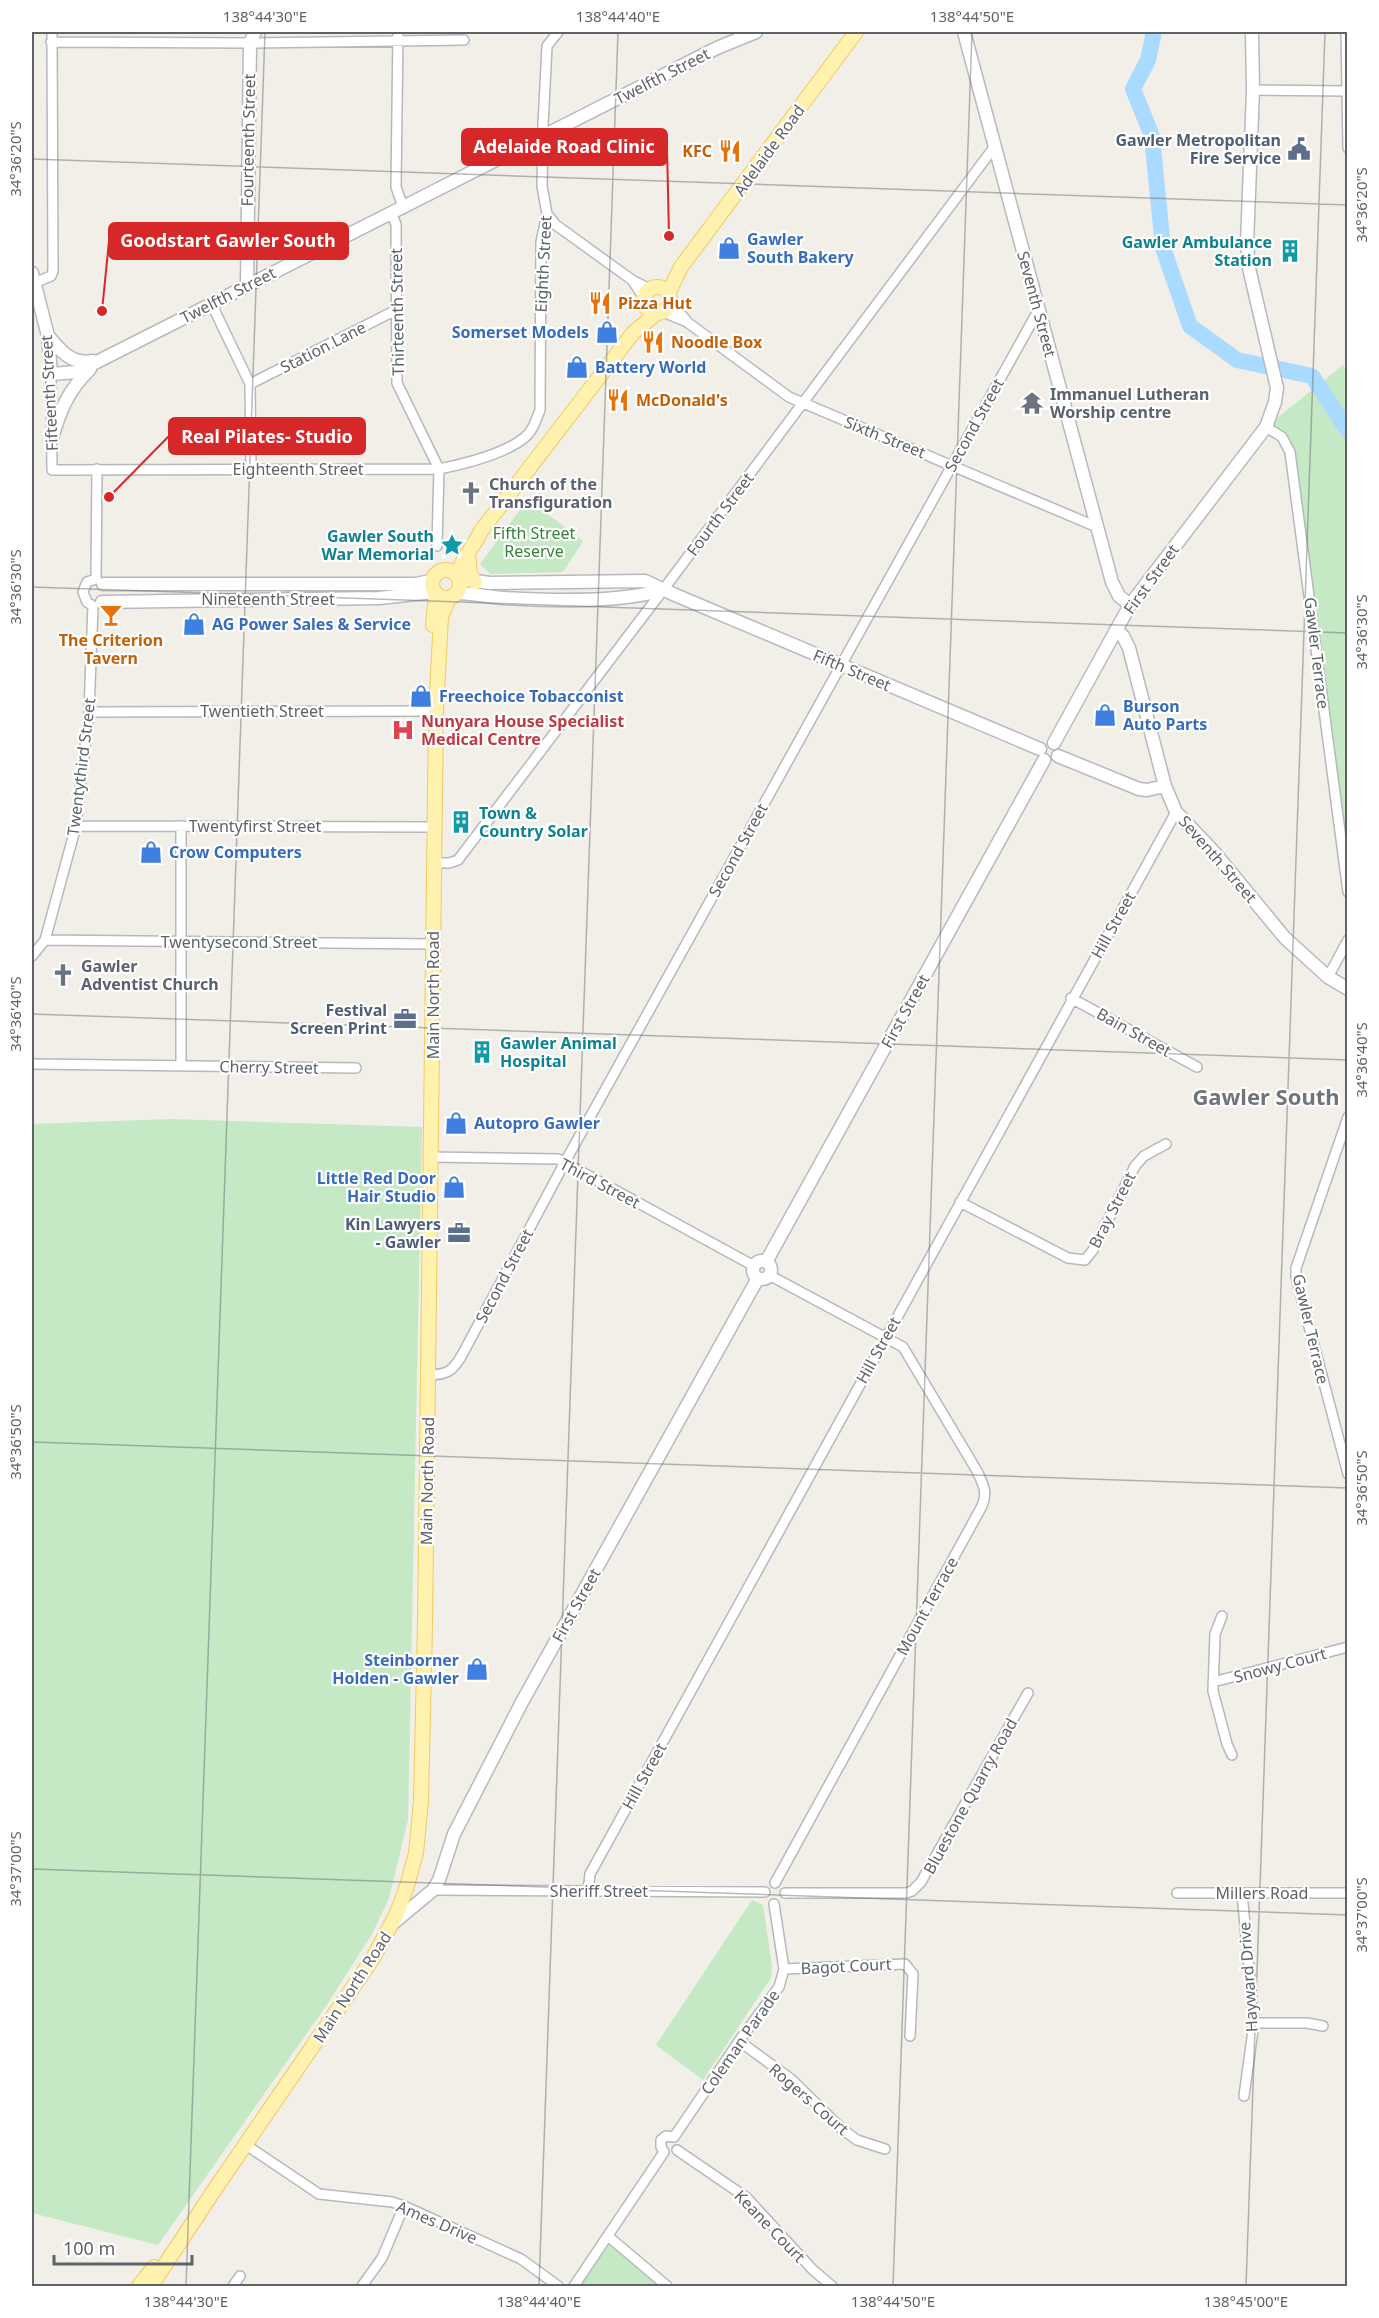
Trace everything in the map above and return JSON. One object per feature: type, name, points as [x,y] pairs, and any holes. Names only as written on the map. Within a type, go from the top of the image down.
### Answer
[{"type":"main road","name":"Adelaide Road","points":[[446,585],[481,531],[633,333],[856,32]]},
{"type":"main road","name":"Adelaide Road","points":[[436,711],[433,620],[446,585],[467,543],[481,531]]},
{"type":"main road","points":[[468,554],[470,574],[476,582]]},
{"type":"main road","name":"Main North Road","points":[[151,2286],[361,1978],[390,1926],[412,1870],[421,1810],[436,711]]},
{"type":"main road","name":"Main North Road","points":[[140,2286],[213,2192]]},
{"type":"street","points":[[52,32],[51,42],[398,36],[464,40]]},
{"type":"street","name":"Eighth Street","points":[[533,428],[540,410],[541,242],[547,214],[542,186],[542,137],[547,46],[558,32]]},
{"type":"street","name":"Twelfth Street","points":[[51,374],[78,372],[741,34],[756,32]]},
{"type":"street","name":"Seventh Street","points":[[964,32],[1112,582],[1119,596],[1130,605]]},
{"type":"street","name":"First Street","points":[[1054,743],[1130,605],[1266,427],[1275,402],[1275,374],[1249,268],[1247,244],[1253,90],[1252,32]]},
{"type":"street","points":[[1346,32],[1347,148]]},
{"type":"street","points":[[398,36],[396,187],[403,207]]},
{"type":"street","name":"Fourteenth Street","points":[[247,285],[252,37]]},
{"type":"street","name":"Fifteenth Street","points":[[51,42],[53,271],[51,276],[33,278],[48,336],[51,374],[52,470]]},
{"type":"street","points":[[1253,90],[1347,91]]},
{"type":"street","name":"Fourth Street","points":[[433,863],[449,863],[458,860],[995,146]]},
{"type":"street","name":"Thirteenth Street","points":[[391,213],[396,224],[397,383],[439,469],[437,546]]},
{"type":"street","points":[[547,214],[556,225],[657,300]]},
{"type":"street","name":"Sixth Street","points":[[657,300],[789,397],[1098,527]]},
{"type":"street","points":[[211,303],[250,384],[251,469]]},
{"type":"street","name":"Second Street","points":[[428,1375],[448,1373],[455,1367],[565,1162],[1039,309]]},
{"type":"street","name":"Station Lane","points":[[250,384],[396,310]]},
{"type":"street","points":[[48,336],[68,358],[82,363],[100,359]]},
{"type":"street","points":[[52,438],[61,409],[74,385],[100,359]]},
{"type":"street","name":"Gawler Terrace","points":[[1266,427],[1282,436],[1290,452],[1347,892]]},
{"type":"street","name":"Eighteenth Street","points":[[52,470],[439,469],[506,448],[525,438],[533,428]]},
{"type":"street","points":[[97,469],[99,582],[105,593],[98,604],[87,602],[83,592],[87,582],[99,582]]},
{"type":"street","name":"Fifth Street","points":[[446,585],[476,582],[645,581],[1042,754]]},
{"type":"street","name":"Nineteenth Street","points":[[99,582],[446,585]]},
{"type":"street","points":[[446,585],[502,598],[637,597],[663,590]]},
{"type":"street","name":"Nineteenth Street","points":[[98,604],[379,598],[446,585]]},
{"type":"street","name":"Twentythird Street","points":[[32,956],[45,940],[76,826],[98,604]]},
{"type":"street","name":"Seventh Street","points":[[1116,630],[1123,636],[1129,648],[1165,786],[1176,812],[1214,852],[1285,938],[1328,976],[1347,989]]},
{"type":"street","name":"Twentieth Street","points":[[89,712],[436,711]]},
{"type":"street","points":[[1045,743],[1054,743],[1058,747],[1058,756],[1050,761],[1042,754],[1045,743]]},
{"type":"street","name":"First Street","points":[[434,1890],[454,1834],[522,1702],[762,1270],[1042,754]]},
{"type":"street","points":[[1058,756],[1139,789],[1147,790],[1165,786]]},
{"type":"street","name":"Hill Street","points":[[588,1891],[590,1875],[1071,998],[1176,812]]},
{"type":"street","name":"Twentyfirst Street","points":[[76,826],[434,827]]},
{"type":"street","points":[[181,826],[181,1065]]},
{"type":"street","name":"Twentysecond Street","points":[[45,940],[433,944]]},
{"type":"street","points":[[1328,976],[1347,940]]},
{"type":"street","name":"Bain Street","points":[[1071,998],[1197,1067]]},
{"type":"street","name":"Cherry Street","points":[[32,1064],[356,1068]]},
{"type":"street","name":"Gawler Terrace","points":[[1347,1117],[1296,1268],[1296,1277],[1347,1474]]},
{"type":"street","name":"Bray Street","points":[[960,1202],[1068,1258],[1085,1260],[1094,1250],[1135,1166],[1144,1156],[1166,1144]]},
{"type":"street","name":"Third Street","points":[[431,1157],[558,1159],[886,1336]]},
{"type":"street","name":"Mount Terrace","points":[[775,1883],[986,1495],[977,1471],[903,1347],[886,1336]]},
{"type":"street","name":"Snowy Court","points":[[1222,1616],[1215,1634],[1213,1682],[1216,1702],[1232,1755]]},
{"type":"street","name":"Snowy Court","points":[[1213,1682],[1347,1647]]},
{"type":"street","name":"Bluestone Quarry Road","points":[[785,1893],[912,1892],[921,1882],[1028,1693]]},
{"type":"street","points":[[775,1883],[782,1886],[785,1893],[782,1902],[774,1904],[767,1900],[765,1892],[768,1886],[775,1883]]},
{"type":"street","points":[[390,1926],[434,1890]]},
{"type":"street","name":"Sheriff Street","points":[[434,1890],[765,1892]]},
{"type":"street","name":"Millers Road","points":[[1177,1893],[1347,1893]]},
{"type":"street","name":"Hayward Drive","points":[[1242,1893],[1254,2023],[1244,2096]]},
{"type":"street","name":"Coleman Parade","points":[[674,2137],[739,2041],[779,1987],[784,1969],[774,1904]]},
{"type":"street","name":"Bagot Court","points":[[784,1969],[905,1964],[913,1974],[910,2036]]},
{"type":"street","points":[[1254,2023],[1307,2023],[1323,2026]]},
{"type":"street","name":"Rogers Court","points":[[739,2041],[791,2079],[842,2129],[857,2140],[885,2149]]},
{"type":"street","points":[[666,2136],[674,2137],[678,2141],[676,2150],[673,2153],[664,2152],[661,2140],[666,2136]]},
{"type":"street","name":"Ames Drive","points":[[246,2145],[319,2194],[392,2202],[404,2206],[521,2259],[558,2286]]},
{"type":"street","name":"Keane Court","points":[[676,2150],[747,2198],[813,2270],[832,2286]]},
{"type":"street","points":[[574,2286],[664,2152]]},
{"type":"street","points":[[362,2286],[382,2258],[404,2206]]},
{"type":"street","points":[[609,2237],[667,2286]]},
{"type":"street","points":[[233,2286],[240,2276]]},
{"type":"green space","points":[[1343,365],[1347,371],[1347,892],[1290,452],[1266,427]]},
{"type":"green space","name":"Fifth Street Reserve","points":[[528,499],[583,541],[563,572],[490,574],[480,564]]},
{"type":"green space","points":[[171,1119],[422,1127],[408,1820],[389,1898],[372,1934],[328,2003],[158,2245],[32,2213],[32,1124]]},
{"type":"green space","points":[[752,1900],[763,1905],[772,1966],[771,1978],[703,2080],[656,2045]]},
{"type":"green space","points":[[609,2245],[659,2286],[580,2286]]},
{"type":"waterway","points":[[1154,32],[1148,60],[1133,89],[1152,136],[1163,248],[1190,326],[1237,360],[1312,376],[1348,431]]},
{"type":"place","name":"Gawler Metropolitan Fire Service","points":[[1299,149]]},
{"type":"place","name":"KFC","points":[[730,151]]},
{"type":"place","name":"Adelaide Road Clinic","points":[[669,236]]},
{"type":"place","name":"Gawler South Bakery","points":[[729,248]]},
{"type":"place","name":"Gawler Ambulance Station","points":[[1290,251]]},
{"type":"place","name":"Pizza Hut","points":[[600,303]]},
{"type":"place","name":"Goodstart Gawler South","points":[[102,311]]},
{"type":"place","name":"Somerset Models","points":[[607,332]]},
{"type":"place","name":"Noodle Box","points":[[653,342]]},
{"type":"place","name":"Battery World","points":[[577,367]]},
{"type":"place","name":"McDonald's","points":[[618,400]]},
{"type":"place","name":"Immanuel Lutheran Worship centre","points":[[1032,403]]},
{"type":"place","name":"Church of the Transfiguration","points":[[471,493]]},
{"type":"place","name":"Real Pilates- Studio","points":[[109,497]]},
{"type":"place","name":"Gawler South War Memorial","points":[[452,545]]},
{"type":"place","name":"The Criterion Tavern","points":[[111,615]]},
{"type":"place","name":"AG Power Sales & Service","points":[[194,624]]},
{"type":"place","name":"Freechoice Tobacconist","points":[[421,696]]},
{"type":"place","name":"Burson Auto Parts","points":[[1105,715]]},
{"type":"place","name":"Nunyara House Specialist Medical Centre","points":[[403,730]]},
{"type":"place","name":"Town & Country Solar","points":[[461,822]]},
{"type":"place","name":"Crow Computers","points":[[151,852]]},
{"type":"place","name":"Gawler Adventist Church","points":[[63,975]]},
{"type":"place","name":"Festival Screen Print","points":[[405,1019]]},
{"type":"place","name":"Gawler Animal Hospital","points":[[482,1052]]},
{"type":"place","name":"Autopro Gawler","points":[[456,1123]]},
{"type":"place","name":"Little Red Door Hair Studio","points":[[454,1187]]},
{"type":"place","name":"Kin Lawyers - Gawler","points":[[459,1233]]},
{"type":"place","name":"Steinborner Holden - Gawler","points":[[477,1669]]},
{"type":"district","name":"Gawler South","points":[[1266,1096]]}]
